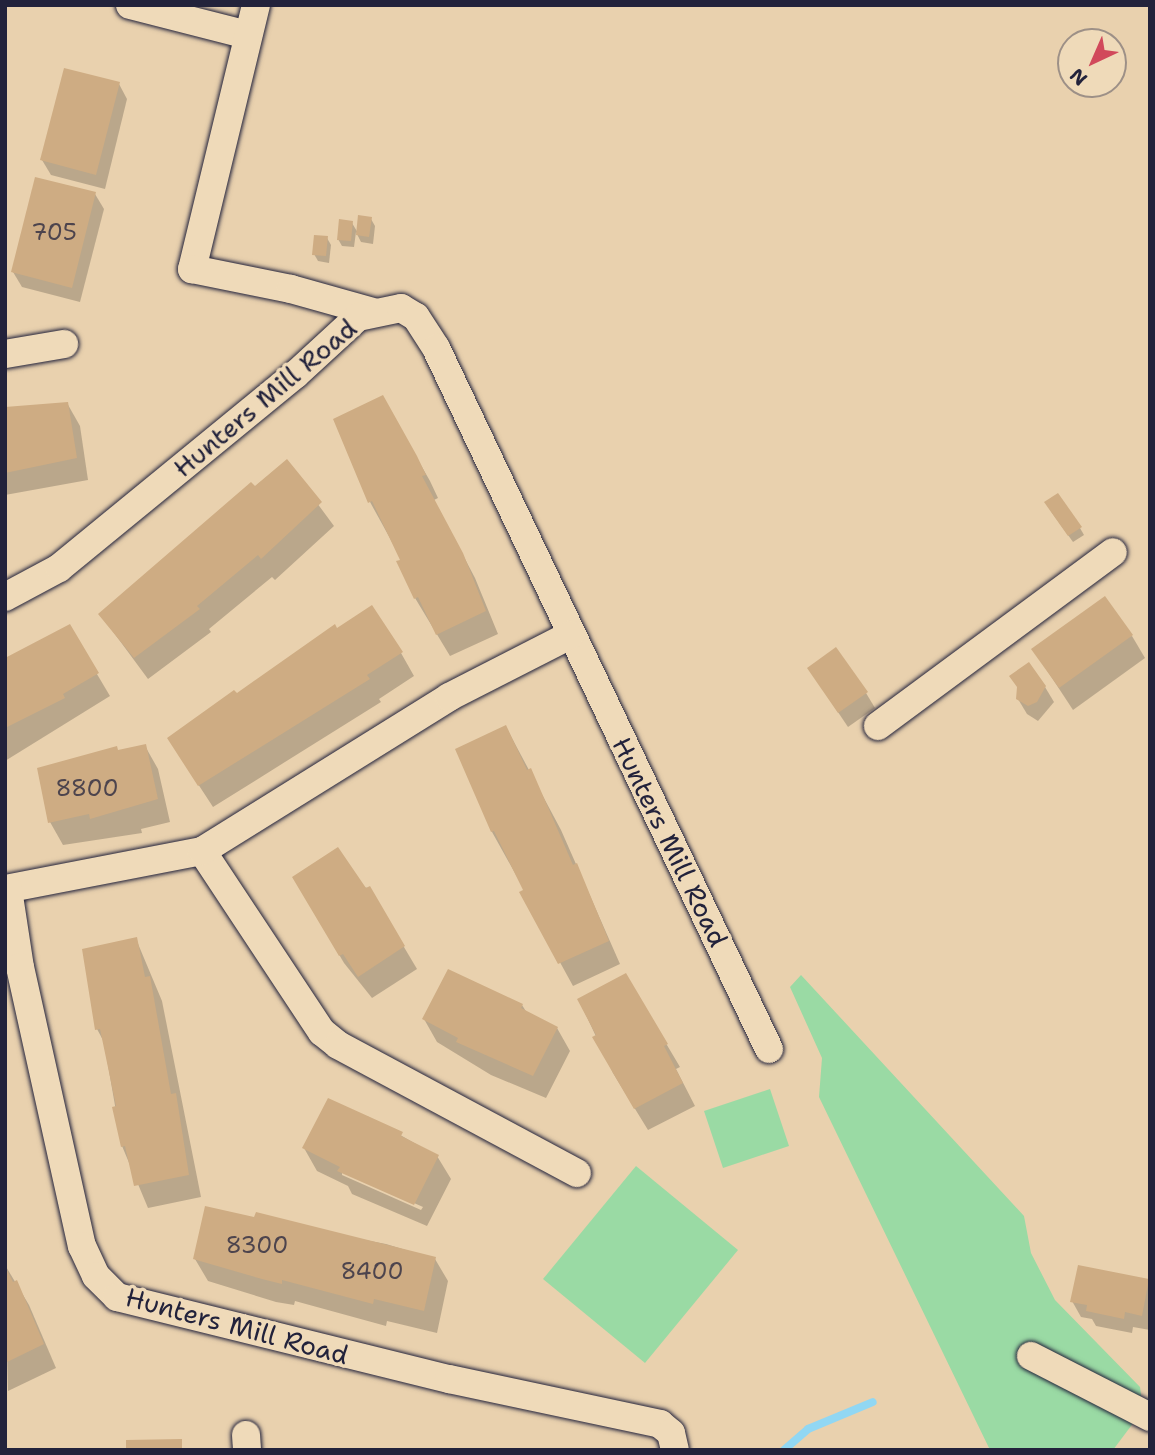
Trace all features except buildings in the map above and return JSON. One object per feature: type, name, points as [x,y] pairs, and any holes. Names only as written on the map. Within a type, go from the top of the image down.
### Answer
[{"type":"street","points":[[130,5],[248,36]]},
{"type":"street","points":[[256,5],[192,270],[291,289],[373,312]]},
{"type":"street","name":"Hunters Mill Road","points":[[5,597],[59,568],[295,376],[358,317],[373,312],[401,309],[416,317],[436,348],[570,635],[769,1049]]},
{"type":"street","points":[[5,354],[64,344]]},
{"type":"street","points":[[878,726],[1113,552]]},
{"type":"street","name":"Hunters Mill Road","points":[[570,635],[449,697],[202,851],[6,889],[20,967],[82,1246],[96,1276],[117,1297],[422,1373],[660,1424],[671,1433],[675,1450]]},
{"type":"street","points":[[202,851],[322,1032],[338,1045],[577,1173]]},
{"type":"street","points":[[1031,1356],[1150,1417]]},
{"type":"green space","points":[[801,975],[1024,1216],[1031,1253],[1055,1300],[1140,1387],[1143,1410],[1113,1450],[990,1450],[819,1097],[822,1058],[790,987]]},
{"type":"green space","points":[[770,1089],[789,1146],[723,1168],[704,1111]]},
{"type":"green space","points":[[636,1166],[738,1250],[645,1363],[543,1279]]},
{"type":"waterway","points":[[784,1450],[808,1429],[873,1402]]}]
